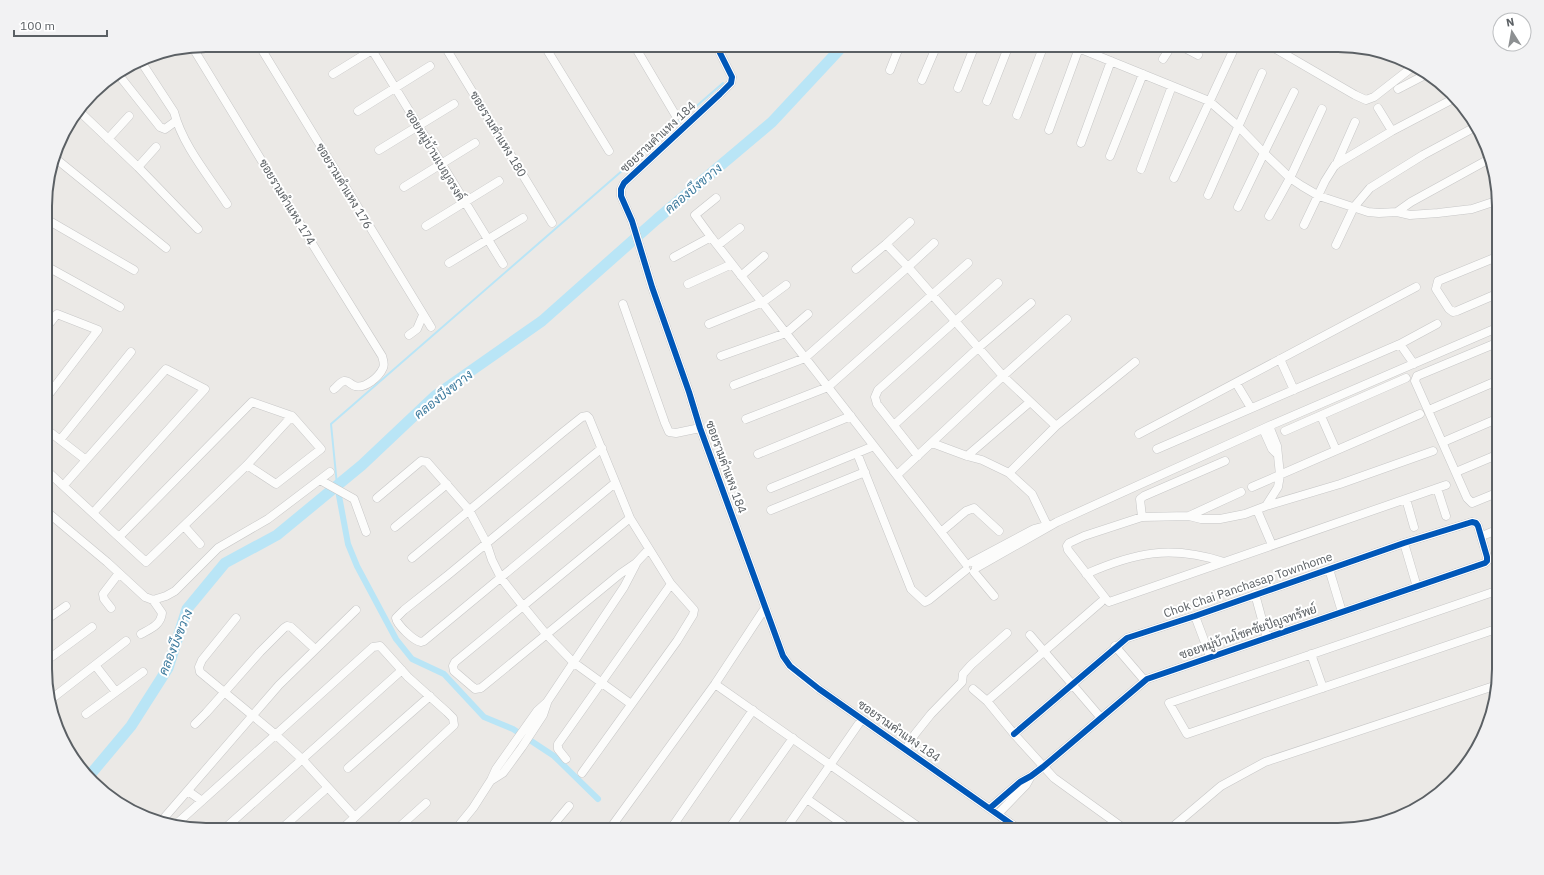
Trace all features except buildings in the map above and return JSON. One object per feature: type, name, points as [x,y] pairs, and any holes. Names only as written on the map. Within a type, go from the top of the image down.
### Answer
[{"type":"street","name":"ซอยรามคำแหง 174","points":[[195,52],[382,356],[384,364],[383,369],[366,385],[356,386],[344,381],[334,389]]},
{"type":"street","name":"ซอยรามคำแหง 176","points":[[263,52],[431,327]]},
{"type":"street","points":[[333,74],[365,52]]},
{"type":"street","name":"ซอยหมู่บ้านเบญจรงค์","points":[[373,52],[464,203],[503,264]]},
{"type":"street","name":"ซอยรามคำแหง 180","points":[[448,52],[552,224]]},
{"type":"street","points":[[548,52],[609,151]]},
{"type":"street","points":[[638,52],[676,116]]},
{"type":"street","name":"ซอยรามคำแหง 184","points":[[720,52],[732,77],[731,83],[624,183],[621,189],[621,196],[632,221],[700,428],[783,656],[790,666],[820,690],[1010,823]]},
{"type":"street","points":[[890,70],[897,52]]},
{"type":"street","points":[[922,80],[933,52]]},
{"type":"street","points":[[958,88],[972,52]]},
{"type":"street","points":[[987,101],[1006,52]]},
{"type":"street","points":[[1017,115],[1041,52]]},
{"type":"street","points":[[1049,130],[1078,52]]},
{"type":"street","points":[[1089,52],[1209,101],[1238,126],[1290,178],[1319,196],[1368,212],[1397,212],[1410,215],[1460,211],[1492,202]]},
{"type":"street","points":[[1164,59],[1168,52]]},
{"type":"street","points":[[1192,52],[1198,55]]},
{"type":"street","points":[[1174,178],[1233,52]]},
{"type":"street","points":[[1281,52],[1366,100],[1374,97],[1409,70]]},
{"type":"street","points":[[1081,143],[1112,61]]},
{"type":"street","points":[[144,66],[174,112],[176,121],[186,142],[227,204]]},
{"type":"street","points":[[358,111],[430,66]]},
{"type":"street","points":[[1208,195],[1262,73]]},
{"type":"street","points":[[1110,156],[1143,74]]},
{"type":"street","points":[[1398,89],[1421,77]]},
{"type":"street","points":[[121,78],[160,127],[165,129],[176,121]]},
{"type":"street","points":[[1141,169],[1172,86]]},
{"type":"street","points":[[1238,207],[1294,92]]},
{"type":"street","points":[[1336,165],[1392,131],[1450,101]]},
{"type":"street","points":[[379,150],[454,104]]},
{"type":"street","points":[[1378,108],[1392,131]]},
{"type":"street","points":[[1269,216],[1290,178],[1322,109]]},
{"type":"street","points":[[83,113],[198,229]]},
{"type":"street","points":[[108,139],[129,116]]},
{"type":"street","points":[[1304,225],[1326,181],[1336,165],[1355,122]]},
{"type":"street","points":[[1336,245],[1354,207],[1370,188],[1423,155],[1471,129]]},
{"type":"street","points":[[404,187],[475,143]]},
{"type":"street","points":[[138,167],[156,147]]},
{"type":"street","points":[[59,161],[166,248]]},
{"type":"street","points":[[1397,212],[1411,202],[1485,161]]},
{"type":"street","points":[[426,226],[499,182]]},
{"type":"street","points":[[716,198],[695,215],[941,532],[994,596]]},
{"type":"street","points":[[449,263],[522,218]]},
{"type":"street","points":[[52,222],[134,270]]},
{"type":"street","points":[[856,269],[910,222]]},
{"type":"street","points":[[718,246],[740,228]]},
{"type":"street","points":[[674,257],[711,237]]},
{"type":"street","points":[[734,385],[805,358],[908,267],[934,242]]},
{"type":"street","points":[[886,244],[908,267],[1003,376],[1056,426]]},
{"type":"street","points":[[741,276],[764,256]]},
{"type":"street","points":[[1492,259],[1438,281],[1436,285],[1436,289],[1453,312],[1492,296]]},
{"type":"street","points":[[746,419],[828,387],[968,263]]},
{"type":"street","points":[[688,284],[732,264]]},
{"type":"street","points":[[52,269],[120,307]]},
{"type":"street","points":[[918,456],[876,404],[875,397],[878,390],[998,283]]},
{"type":"street","points":[[709,324],[763,302],[786,286]]},
{"type":"street","points":[[1139,434],[1416,287]]},
{"type":"street","points":[[894,425],[978,348],[1031,303]]},
{"type":"street","points":[[623,304],[665,423],[670,432],[676,433],[700,428]]},
{"type":"street","points":[[52,320],[57,314],[98,330],[52,390]]},
{"type":"street","points":[[721,356],[786,333],[808,314]]},
{"type":"street","points":[[409,335],[417,329],[423,315]]},
{"type":"street","points":[[897,475],[1003,376],[1067,319]]},
{"type":"street","points":[[1157,449],[1400,344],[1437,324]]},
{"type":"street","points":[[857,453],[911,589],[925,602],[971,567],[1057,522],[1266,427],[1492,330]]},
{"type":"street","points":[[1400,344],[1414,364]]},
{"type":"street","points":[[1492,345],[1415,378],[1424,412],[1443,442],[1467,498],[1470,502],[1472,502],[1492,495]]},
{"type":"street","points":[[60,440],[130,352]]},
{"type":"street","points":[[1280,360],[1294,390]]},
{"type":"street","points":[[1009,473],[1056,426],[1135,362]]},
{"type":"street","points":[[64,485],[166,369],[205,389],[93,513]]},
{"type":"street","points":[[1285,431],[1406,378]]},
{"type":"street","points":[[1236,383],[1251,408]]},
{"type":"street","points":[[1252,487],[1492,383]]},
{"type":"street","points":[[119,537],[252,402],[292,416],[322,449],[276,484],[247,465]]},
{"type":"street","points":[[967,456],[1030,402]]},
{"type":"street","points":[[52,475],[146,562],[247,465],[292,416]]},
{"type":"street","points":[[412,558],[468,510],[584,416],[592,421],[630,518],[671,584],[694,610],[693,615],[677,641],[582,773]]},
{"type":"street","points":[[758,454],[851,416]]},
{"type":"street","points":[[1321,416],[1336,450]]},
{"type":"street","points":[[1443,442],[1492,421]]},
{"type":"street","points":[[1266,427],[1277,446],[1280,475],[1278,486],[1266,506]]},
{"type":"street","points":[[52,434],[86,460]]},
{"type":"street","points":[[932,443],[982,460],[1009,473],[1032,494],[1047,525]]},
{"type":"street","points":[[771,488],[874,446]]},
{"type":"street","points":[[602,448],[404,610],[398,616],[397,621],[417,641],[421,642],[501,578],[615,483]]},
{"type":"street","points":[[1433,451],[1340,484],[1244,514],[1220,518],[1201,519],[1189,516],[1142,517],[1084,536],[1068,543],[1068,550],[1109,602],[1446,485]]},
{"type":"street","points":[[1456,472],[1492,457]]},
{"type":"street","points":[[377,498],[423,460],[427,462],[468,510],[486,542],[492,560],[501,578],[546,634],[573,662],[631,704]]},
{"type":"street","points":[[1142,517],[1140,499],[1144,496],[1225,461]]},
{"type":"street","points":[[153,600],[166,596],[175,591],[218,548],[268,519],[330,472]]},
{"type":"street","points":[[771,510],[864,472]]},
{"type":"street","points":[[320,480],[354,499],[366,532]]},
{"type":"street","points":[[395,527],[447,484]]},
{"type":"street","points":[[1437,488],[1446,516]]},
{"type":"street","points":[[1189,516],[1241,492]]},
{"type":"street","points":[[1406,499],[1414,528]]},
{"type":"street","points":[[941,532],[966,511],[974,508],[999,531]]},
{"type":"street","points":[[1257,510],[1272,545]]},
{"type":"street","points":[[52,516],[145,597],[153,600],[162,613],[161,619],[153,628],[141,634]]},
{"type":"street","points":[[630,518],[455,662],[453,666],[454,671],[475,689],[481,688],[620,574],[636,564]]},
{"type":"street","points":[[1009,546],[1034,529],[1057,522]]},
{"type":"street","name":"Chok Chai Panchasap Townhome","points":[[1014,734],[1126,638],[1195,616],[1404,543],[1472,522],[1476,522],[1487,557],[1485,563]]},
{"type":"street","points":[[184,526],[200,544]]},
{"type":"street","points":[[1487,534],[1492,532]]},
{"type":"street","points":[[1404,543],[1417,586]]},
{"type":"street","points":[[461,823],[500,771],[540,713],[624,587],[636,564],[649,549]]},
{"type":"street","points":[[1086,574],[1114,561],[1161,552],[1204,555],[1224,562]]},
{"type":"street","name":"ซอยหมู่บ้านโชคชัยปัญจทรัพย์","points":[[990,808],[1020,782],[1043,767],[1147,678],[1485,563]]},
{"type":"street","points":[[1329,569],[1342,612]]},
{"type":"street","points":[[111,608],[104,599],[103,594],[119,574]]},
{"type":"street","points":[[566,759],[558,749],[558,744],[671,584]]},
{"type":"street","points":[[1492,592],[1169,703],[1186,734],[1492,630]]},
{"type":"street","points":[[1255,594],[1267,638]]},
{"type":"street","points":[[987,701],[1101,602]]},
{"type":"street","points":[[52,616],[66,606]]},
{"type":"street","points":[[614,823],[715,684],[765,608]]},
{"type":"street","points":[[164,817],[279,685],[356,610]]},
{"type":"street","points":[[1195,616],[1210,656]]},
{"type":"street","points":[[236,618],[199,664],[200,672],[253,715],[303,760],[355,817]]},
{"type":"street","points":[[195,724],[260,652],[287,626],[291,626],[315,649]]},
{"type":"street","points":[[52,657],[92,627]]},
{"type":"street","points":[[906,749],[915,734],[927,719],[962,682],[963,674],[1007,633]]},
{"type":"street","points":[[1030,635],[1101,718]]},
{"type":"street","points":[[54,696],[126,641]]},
{"type":"street","points":[[180,821],[376,646],[380,646],[402,670],[453,718],[454,726],[349,823]]},
{"type":"street","points":[[1115,646],[1145,681]]},
{"type":"street","points":[[1311,654],[1323,688]]},
{"type":"street","points":[[95,665],[116,692]]},
{"type":"street","points":[[231,823],[402,670]]},
{"type":"street","points":[[86,714],[143,672]]},
{"type":"street","points":[[715,684],[913,823]]},
{"type":"street","points":[[1176,823],[1221,786],[1265,762],[1491,687]]},
{"type":"street","points":[[973,689],[987,701],[1014,734],[1054,778],[1116,823]]},
{"type":"street","points":[[348,768],[430,696]]},
{"type":"street","points":[[675,823],[753,710]]},
{"type":"street","points":[[791,823],[862,719]]},
{"type":"street","points":[[733,823],[793,738]]},
{"type":"street","name":"ซอยหมู่บ้านโชคชัยปัญจทรัพย์","points":[[998,814],[1026,785],[1031,776]]},
{"type":"street","points":[[288,823],[327,788]]},
{"type":"street","points":[[188,792],[202,801]]},
{"type":"street","points":[[807,799],[841,823]]},
{"type":"street","points":[[404,823],[426,803]]},
{"type":"street","points":[[555,823],[569,806]]},
{"type":"waterway","name":"คลองบึงขวาง","points":[[92,772],[131,726],[168,668],[187,609],[225,563],[277,535],[362,465],[435,396],[542,321],[657,219],[772,122],[837,52]]},
{"type":"waterway","points":[[337,485],[331,424],[723,83]]},
{"type":"waterway","points":[[337,485],[348,544],[357,566],[396,639],[412,659],[444,674],[484,717],[513,729],[554,756],[598,799]]},
{"type":"cycle path","points":[[720,52],[732,77],[731,83],[624,183],[621,189],[621,196],[632,221],[652,287],[700,428],[783,656],[790,666],[819,689],[1010,823]]},
{"type":"cycle path","points":[[990,808],[1020,782],[1043,767],[1147,679],[1485,563],[1487,561],[1487,557],[1478,526],[1476,523],[1472,522],[1404,543],[1195,616],[1127,638],[1014,734]]}]
